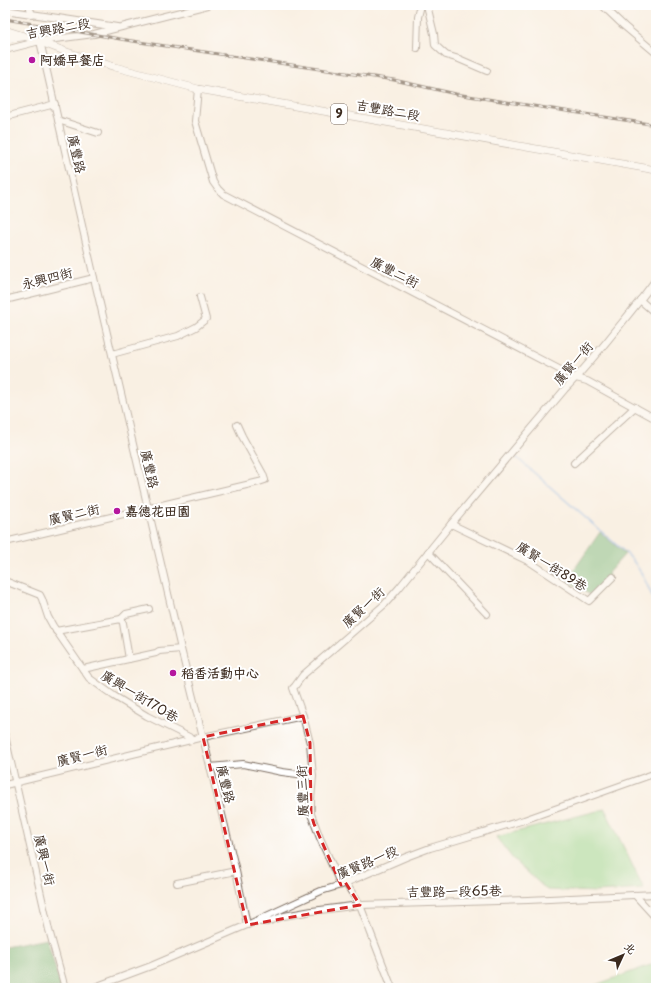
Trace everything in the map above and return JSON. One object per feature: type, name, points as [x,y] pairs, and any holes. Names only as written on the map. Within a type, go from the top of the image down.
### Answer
[{"type":"main road","name":"吉豐路二段","points":[[5,30],[28,36],[67,52],[115,67],[198,89],[656,170]]},
{"type":"main road","points":[[5,39],[28,36]]},
{"type":"street","points":[[29,5],[32,15]]},
{"type":"street","name":"吉興路二段","points":[[5,50],[40,41],[94,34],[208,5]]},
{"type":"street","points":[[417,48],[418,17],[421,5]]},
{"type":"street","points":[[427,5],[436,46],[446,55],[487,71]]},
{"type":"street","points":[[602,5],[656,53]]},
{"type":"street","points":[[5,10],[121,28]]},
{"type":"street","name":"廣豐路","points":[[40,41],[180,649],[236,871],[247,925]]},
{"type":"street","name":"廣豐二街","points":[[198,89],[195,121],[213,182],[223,194],[576,378],[587,381],[656,419]]},
{"type":"street","points":[[5,117],[55,104]]},
{"type":"street","points":[[58,120],[98,133]]},
{"type":"street","name":"永興四街","points":[[5,300],[94,278]]},
{"type":"street","name":"廣賢一街","points":[[5,785],[194,739],[303,716],[294,686],[303,676],[385,604],[400,588],[451,524],[565,389],[576,378],[656,279]]},
{"type":"street","points":[[112,354],[178,336],[196,327],[206,319],[200,296]]},
{"type":"street","points":[[640,300],[656,314]]},
{"type":"street","points":[[574,463],[635,407]]},
{"type":"street","name":"廣賢二街","points":[[5,542],[265,480],[237,425]]},
{"type":"street","name":"廣賢一街89巷","points":[[451,524],[530,562],[589,601],[613,577]]},
{"type":"street","points":[[428,552],[487,614]]},
{"type":"street","name":"廣興一街170巷","points":[[5,580],[40,596],[44,603],[48,617],[56,631],[89,678],[114,696],[147,716],[194,739]]},
{"type":"street","points":[[56,631],[121,619],[126,614],[150,609]]},
{"type":"street","points":[[121,619],[129,659]]},
{"type":"street","points":[[83,669],[156,653],[159,651],[180,649]]},
{"type":"street","name":"廣豐三街","points":[[303,716],[310,743],[313,776],[311,814],[320,838],[343,884],[360,905],[392,988]]},
{"type":"street","name":"廣興一街","points":[[5,736],[49,930],[65,988]]},
{"type":"street","points":[[210,767],[244,764],[282,772],[313,776]]},
{"type":"street","name":"廣賢路一段","points":[[92,988],[151,966],[321,892],[406,857],[430,848],[524,820],[656,773]]},
{"type":"street","points":[[178,883],[236,871]]},
{"type":"street","name":"吉豐路一段65巷","points":[[255,922],[267,922],[284,916],[360,905],[528,900],[656,894]]},
{"type":"street","points":[[635,895],[656,918]]},
{"type":"highlighted area","points":[[303,716],[310,743],[311,814],[314,824],[341,885],[345,882],[360,905],[247,925],[203,737]]},
{"type":"green space","points":[[600,532],[625,554],[608,573],[609,577],[591,596],[567,580]]},
{"type":"green space","points":[[605,809],[644,889],[597,892],[547,890],[513,859],[496,837]]},
{"type":"green space","points":[[47,939],[61,988],[5,988],[5,947]]},
{"type":"green space","points":[[656,963],[656,988],[587,988]]},
{"type":"waterway","points":[[516,457],[632,559],[647,585],[656,605]]},
{"type":"railway","points":[[5,19],[126,40],[394,80],[456,94],[656,125]]},
{"type":"place","name":"阿嬌早餐店","points":[[32,60]]},
{"type":"place","name":"嘉德花田園","points":[[117,511]]},
{"type":"place","name":"稻香活動中心","points":[[173,673]]}]
